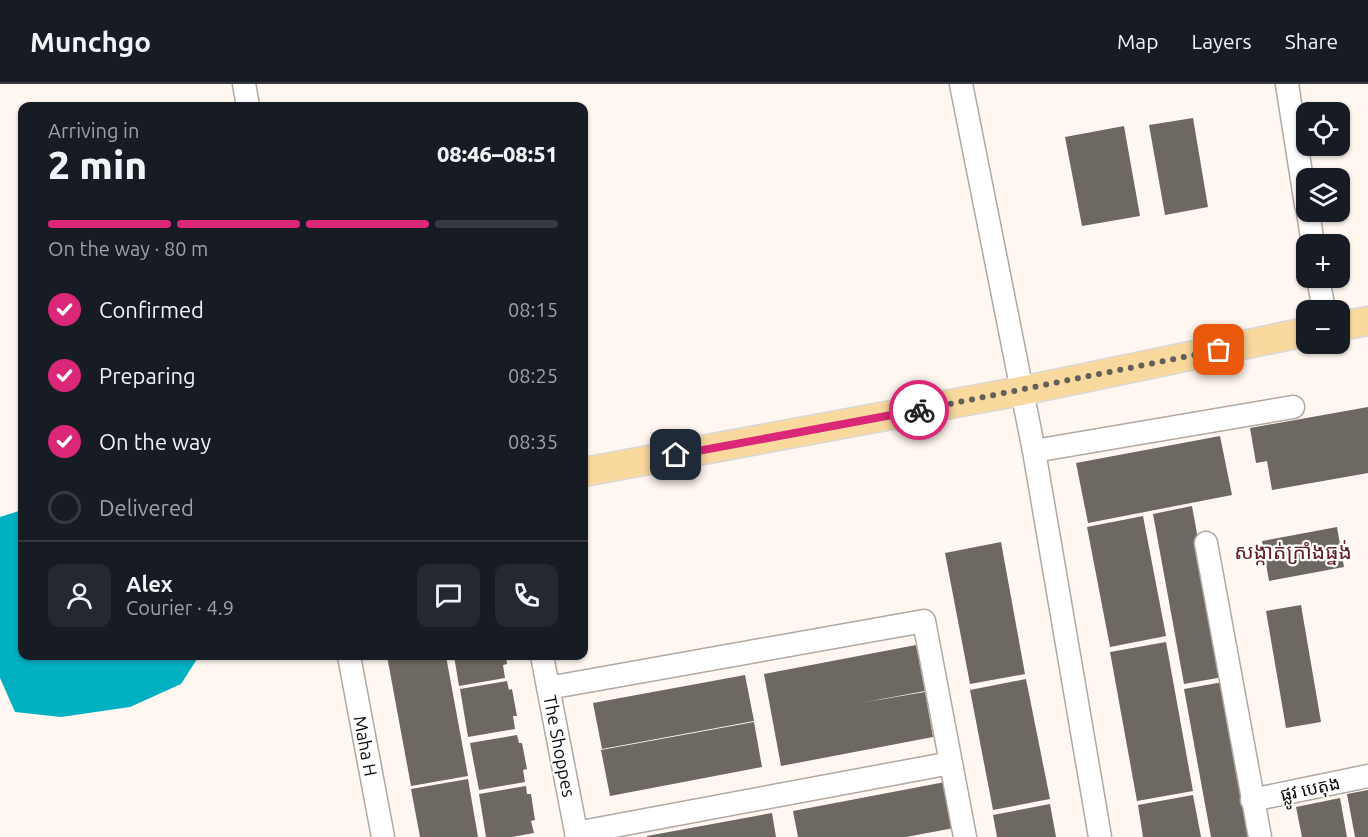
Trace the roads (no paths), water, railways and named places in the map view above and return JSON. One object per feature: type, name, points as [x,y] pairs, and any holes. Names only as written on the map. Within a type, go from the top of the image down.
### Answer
[{"type":"main road","points":[[1350,324],[1368,321]]},
{"type":"main road","points":[[588,471],[1021,391],[1296,334]]},
{"type":"street","points":[[244,84],[247,102]]},
{"type":"street","points":[[961,84],[1021,391],[1035,451],[1100,837]]},
{"type":"street","points":[[1287,84],[1300,168]]},
{"type":"street","points":[[1035,451],[1293,407]]},
{"type":"street","points":[[1206,543],[1260,837]]},
{"type":"street","points":[[548,688],[924,621],[965,837]]},
{"type":"street","name":"Maha H","points":[[350,660],[383,837]]},
{"type":"street","name":"The Shoppes","points":[[543,660],[577,835]]},
{"type":"street","points":[[577,835],[951,763]]},
{"type":"street","name":"ផ្លូវ បេតុង","points":[[1252,800],[1368,776]]},
{"type":"water","points":[[18,511],[18,660],[196,660],[181,684],[130,707],[61,717],[15,712],[0,678],[0,517]]},
{"type":"district","name":"សង្កាត់ក្រាំងធ្នង់","points":[[1293,551]]}]
